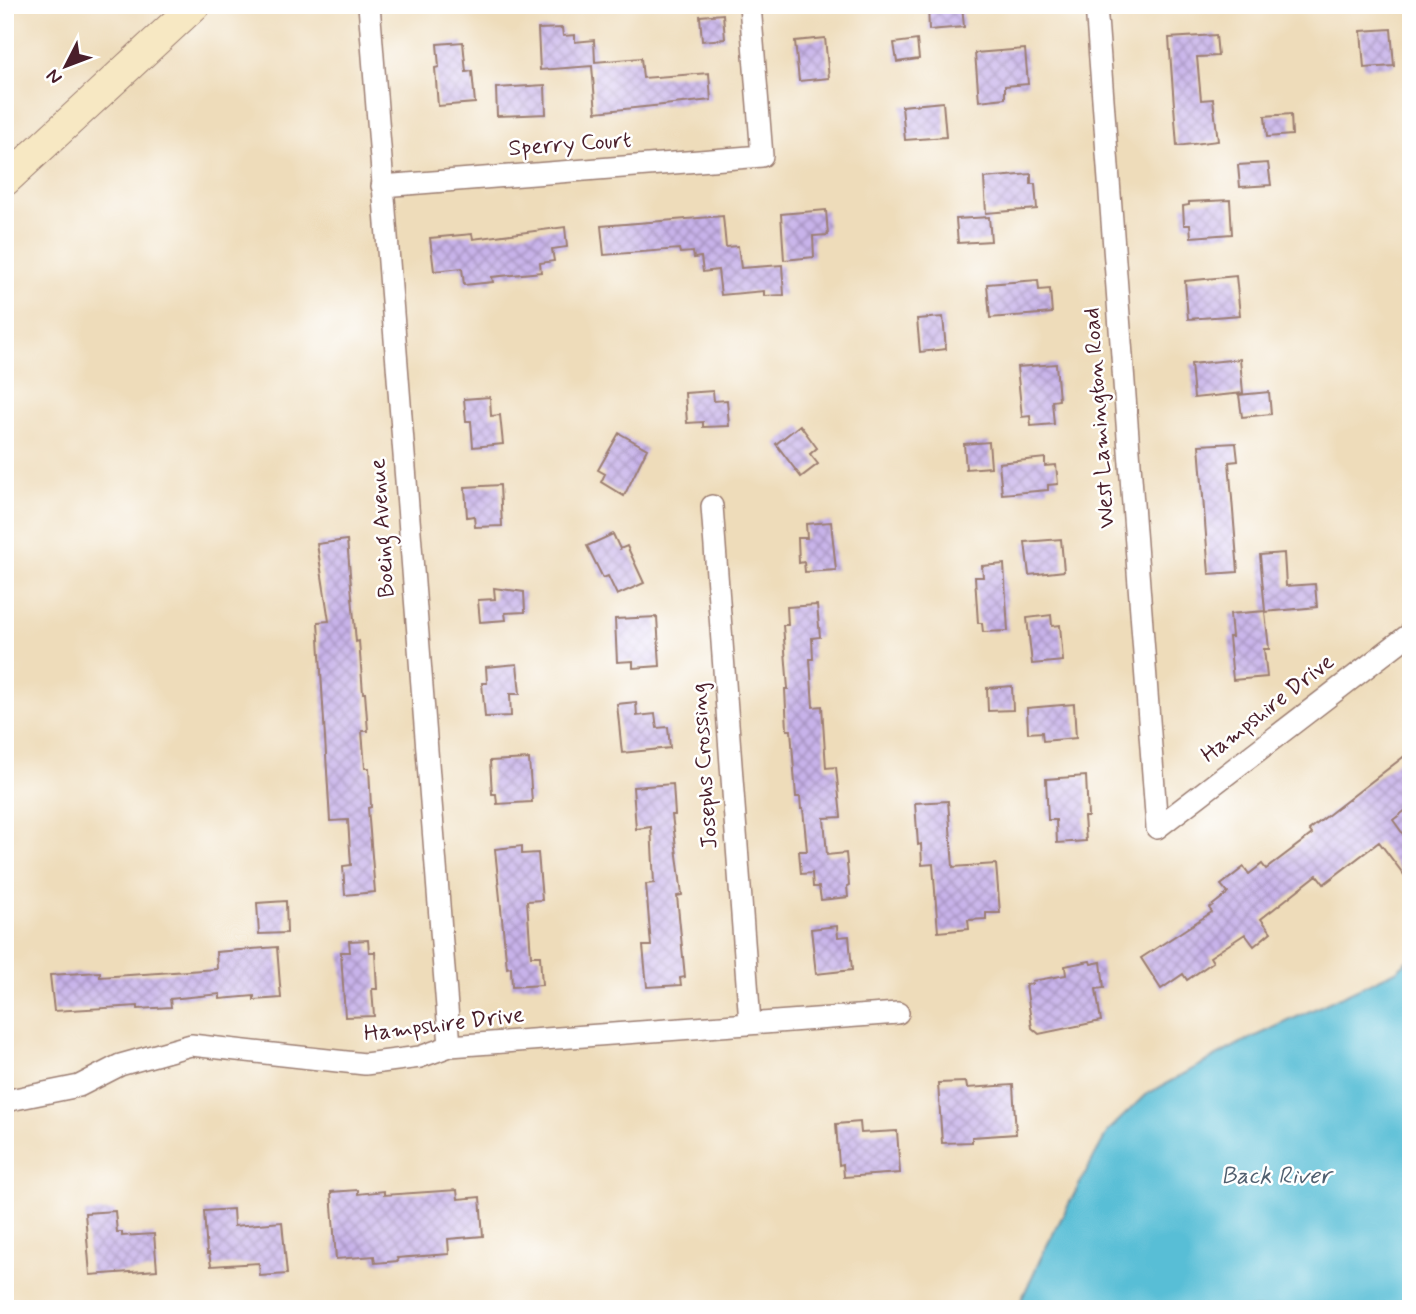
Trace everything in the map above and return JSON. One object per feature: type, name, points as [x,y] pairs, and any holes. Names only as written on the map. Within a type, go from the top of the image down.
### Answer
[{"type":"main road","points":[[5,181],[195,5]]},
{"type":"street","name":"Boeing Avenue","points":[[369,5],[450,1046]]},
{"type":"street","name":"Sperry Court","points":[[382,186],[762,156],[750,5]]},
{"type":"street","name":"West Lamington Road","points":[[1096,5],[1157,828]]},
{"type":"street","name":"Josephs Crossing","points":[[712,506],[750,1023]]},
{"type":"street","name":"Hampshire Drive","points":[[1157,828],[1411,633]]},
{"type":"street","name":"Hampshire Drive","points":[[5,1101],[79,1086],[120,1065],[191,1045],[365,1064],[420,1057],[450,1046],[898,1013]]},
{"type":"water","name":"Back River","points":[[1411,958],[1411,1309],[1017,1309],[1045,1249],[1108,1131],[1145,1095],[1239,1044],[1396,971]]},
{"type":"building","points":[[928,5],[962,5],[964,27],[929,30]]},
{"type":"building","points":[[723,14],[725,39],[702,41],[700,16]]},
{"type":"building","points":[[562,28],[563,36],[575,35],[575,42],[594,40],[595,62],[641,58],[643,78],[709,73],[711,100],[596,112],[592,66],[540,70],[538,29]]},
{"type":"building","points":[[1391,29],[1394,66],[1364,68],[1361,31]]},
{"type":"building","points":[[1216,35],[1218,56],[1197,57],[1201,100],[1213,99],[1218,141],[1177,146],[1169,38]]},
{"type":"building","points":[[825,38],[829,78],[799,81],[795,41]]},
{"type":"building","points":[[917,40],[919,59],[897,62],[894,43]]},
{"type":"building","points":[[463,42],[466,72],[472,71],[475,103],[438,106],[435,68],[439,67],[437,44]]},
{"type":"building","points":[[1025,49],[1028,84],[1005,86],[1005,98],[979,101],[975,53]]},
{"type":"building","points":[[545,85],[546,114],[497,116],[496,88]]},
{"type":"building","points":[[943,102],[946,137],[905,140],[902,106]]},
{"type":"building","points":[[1291,114],[1292,135],[1267,137],[1265,116]]},
{"type":"building","points":[[1268,163],[1271,185],[1240,187],[1238,165]]},
{"type":"building","points":[[1031,174],[1031,184],[1035,184],[1037,209],[986,213],[984,178]]},
{"type":"building","points":[[1230,200],[1232,234],[1191,237],[1190,225],[1184,225],[1183,206],[1189,205],[1189,202]]},
{"type":"building","points":[[826,210],[828,235],[813,236],[814,257],[784,260],[781,214]]},
{"type":"building","points":[[723,216],[726,247],[738,246],[741,268],[782,265],[784,295],[764,296],[764,291],[721,295],[718,270],[703,272],[701,257],[694,258],[693,252],[680,253],[679,249],[604,255],[601,226]]},
{"type":"building","points":[[989,217],[991,241],[958,243],[956,219]]},
{"type":"building","points":[[565,227],[567,247],[552,249],[554,261],[540,263],[541,272],[492,277],[493,282],[464,285],[462,268],[434,271],[430,238],[472,234],[473,239]]},
{"type":"building","points":[[1236,276],[1240,315],[1188,319],[1185,281]]},
{"type":"building","points":[[1038,280],[1039,290],[1050,289],[1052,313],[990,318],[987,284]]},
{"type":"building","points":[[943,317],[946,349],[920,352],[917,319]]},
{"type":"building","points":[[1240,359],[1243,393],[1194,398],[1191,364]]},
{"type":"building","points":[[1056,364],[1059,400],[1052,401],[1054,424],[1031,426],[1030,416],[1022,417],[1017,367]]},
{"type":"building","points":[[713,391],[714,401],[727,400],[729,426],[703,427],[703,422],[687,423],[685,393]]},
{"type":"building","points":[[1269,392],[1271,414],[1242,417],[1239,395]]},
{"type":"building","points":[[490,397],[491,416],[500,415],[503,444],[473,447],[471,421],[466,421],[464,399]]},
{"type":"building","points":[[800,425],[817,448],[810,454],[818,464],[801,477],[776,444]]},
{"type":"building","points":[[619,433],[647,449],[624,496],[601,482],[605,474],[598,470]]},
{"type":"building","points":[[989,442],[991,467],[966,469],[964,444]]},
{"type":"building","points":[[1236,443],[1238,461],[1229,462],[1238,572],[1209,574],[1199,445]]},
{"type":"building","points":[[1045,458],[1045,466],[1056,465],[1058,484],[1048,485],[1048,490],[1002,494],[999,463]]},
{"type":"building","points":[[500,485],[502,526],[475,527],[474,516],[467,517],[465,487]]},
{"type":"building","points":[[831,522],[836,570],[805,572],[804,562],[799,563],[798,538],[807,538],[806,524]]},
{"type":"building","points":[[613,534],[620,549],[627,546],[644,583],[617,595],[608,576],[603,578],[587,546]]},
{"type":"building","points":[[1061,539],[1064,571],[1029,575],[1025,542]]},
{"type":"building","points":[[347,540],[356,642],[359,641],[365,693],[368,731],[362,731],[365,768],[369,768],[371,807],[368,808],[375,892],[345,895],[343,866],[351,865],[348,820],[330,821],[318,622],[329,621],[317,544]]},
{"type":"building","points":[[1284,553],[1286,586],[1315,584],[1317,607],[1265,612],[1269,649],[1264,649],[1267,677],[1233,680],[1230,614],[1265,611],[1260,555]]},
{"type":"building","points":[[1004,564],[1008,631],[983,632],[982,623],[978,623],[975,577],[983,577],[982,566]]},
{"type":"building","points":[[494,588],[524,592],[525,612],[505,613],[506,620],[480,622],[478,600],[495,599]]},
{"type":"building","points":[[817,605],[820,637],[812,638],[813,659],[810,659],[813,707],[822,706],[826,768],[836,767],[841,817],[824,818],[827,855],[846,853],[849,885],[848,897],[821,900],[819,887],[813,887],[812,873],[801,874],[799,851],[807,851],[803,809],[800,797],[796,797],[791,730],[787,730],[785,689],[788,689],[783,625],[788,625],[787,607]]},
{"type":"building","points":[[1051,615],[1052,626],[1060,625],[1063,661],[1032,664],[1027,618]]},
{"type":"building","points":[[657,617],[660,666],[633,668],[633,661],[617,662],[615,619]]},
{"type":"building","points":[[517,664],[520,694],[510,694],[511,716],[485,717],[482,683],[487,683],[486,667]]},
{"type":"building","points":[[1012,686],[1013,710],[988,711],[987,688]]},
{"type":"building","points":[[636,702],[637,716],[655,714],[657,728],[668,727],[670,748],[622,753],[617,704]]},
{"type":"building","points":[[1074,704],[1076,738],[1043,741],[1042,732],[1028,733],[1027,708]]},
{"type":"building","points":[[1411,751],[1411,806],[1393,820],[1411,845],[1411,884],[1379,842],[1324,884],[1317,875],[1261,919],[1271,932],[1254,946],[1245,934],[1210,957],[1213,962],[1187,980],[1183,974],[1161,989],[1141,958],[1212,912],[1209,908],[1228,893],[1221,885],[1244,867],[1249,874],[1262,864],[1266,869],[1312,834],[1309,830]]},
{"type":"building","points":[[529,759],[532,802],[497,804],[496,794],[492,794],[490,761]]},
{"type":"building","points":[[1086,776],[1086,841],[1057,843],[1056,820],[1048,820],[1046,779]]},
{"type":"building","points":[[673,784],[675,815],[672,815],[682,895],[677,896],[685,977],[680,978],[681,985],[647,987],[643,946],[651,946],[646,884],[654,883],[651,827],[636,829],[633,787]]},
{"type":"building","points":[[948,801],[953,867],[996,864],[1000,913],[986,913],[986,919],[968,920],[969,929],[938,932],[933,864],[922,865],[915,803]]},
{"type":"building","points":[[522,846],[522,854],[538,853],[542,900],[527,901],[531,956],[540,956],[542,985],[512,987],[511,967],[507,968],[495,849]]},
{"type":"building","points":[[286,901],[287,933],[259,934],[257,903]]},
{"type":"building","points":[[837,926],[838,937],[849,936],[852,970],[816,974],[811,929]]},
{"type":"building","points":[[368,940],[369,952],[375,952],[377,989],[372,989],[374,1016],[345,1017],[341,952],[350,952],[349,941]]},
{"type":"building","points":[[277,947],[281,998],[254,1000],[254,996],[220,999],[220,994],[170,999],[171,1007],[138,1009],[138,1006],[54,1011],[50,975],[100,972],[100,977],[217,969],[216,952]]},
{"type":"building","points":[[1090,961],[1091,964],[1101,962],[1104,988],[1096,989],[1101,1021],[1039,1034],[1032,1028],[1026,985],[1033,984],[1032,981],[1066,975],[1065,966]]},
{"type":"building","points":[[966,1082],[967,1088],[1013,1085],[1016,1134],[972,1137],[972,1142],[942,1143],[938,1083]]},
{"type":"building","points":[[860,1122],[861,1133],[897,1131],[900,1173],[844,1177],[843,1164],[839,1165],[836,1124]]},
{"type":"building","points":[[358,1190],[358,1194],[384,1191],[384,1195],[457,1190],[458,1199],[480,1197],[483,1236],[448,1239],[449,1254],[397,1258],[398,1261],[375,1263],[374,1256],[336,1259],[331,1192]]},
{"type":"building","points":[[233,1209],[234,1226],[282,1222],[287,1274],[260,1276],[259,1263],[211,1266],[209,1253],[207,1254],[204,1211]]},
{"type":"building","points":[[115,1211],[117,1232],[122,1232],[122,1236],[154,1234],[157,1270],[90,1275],[85,1213]]}]
